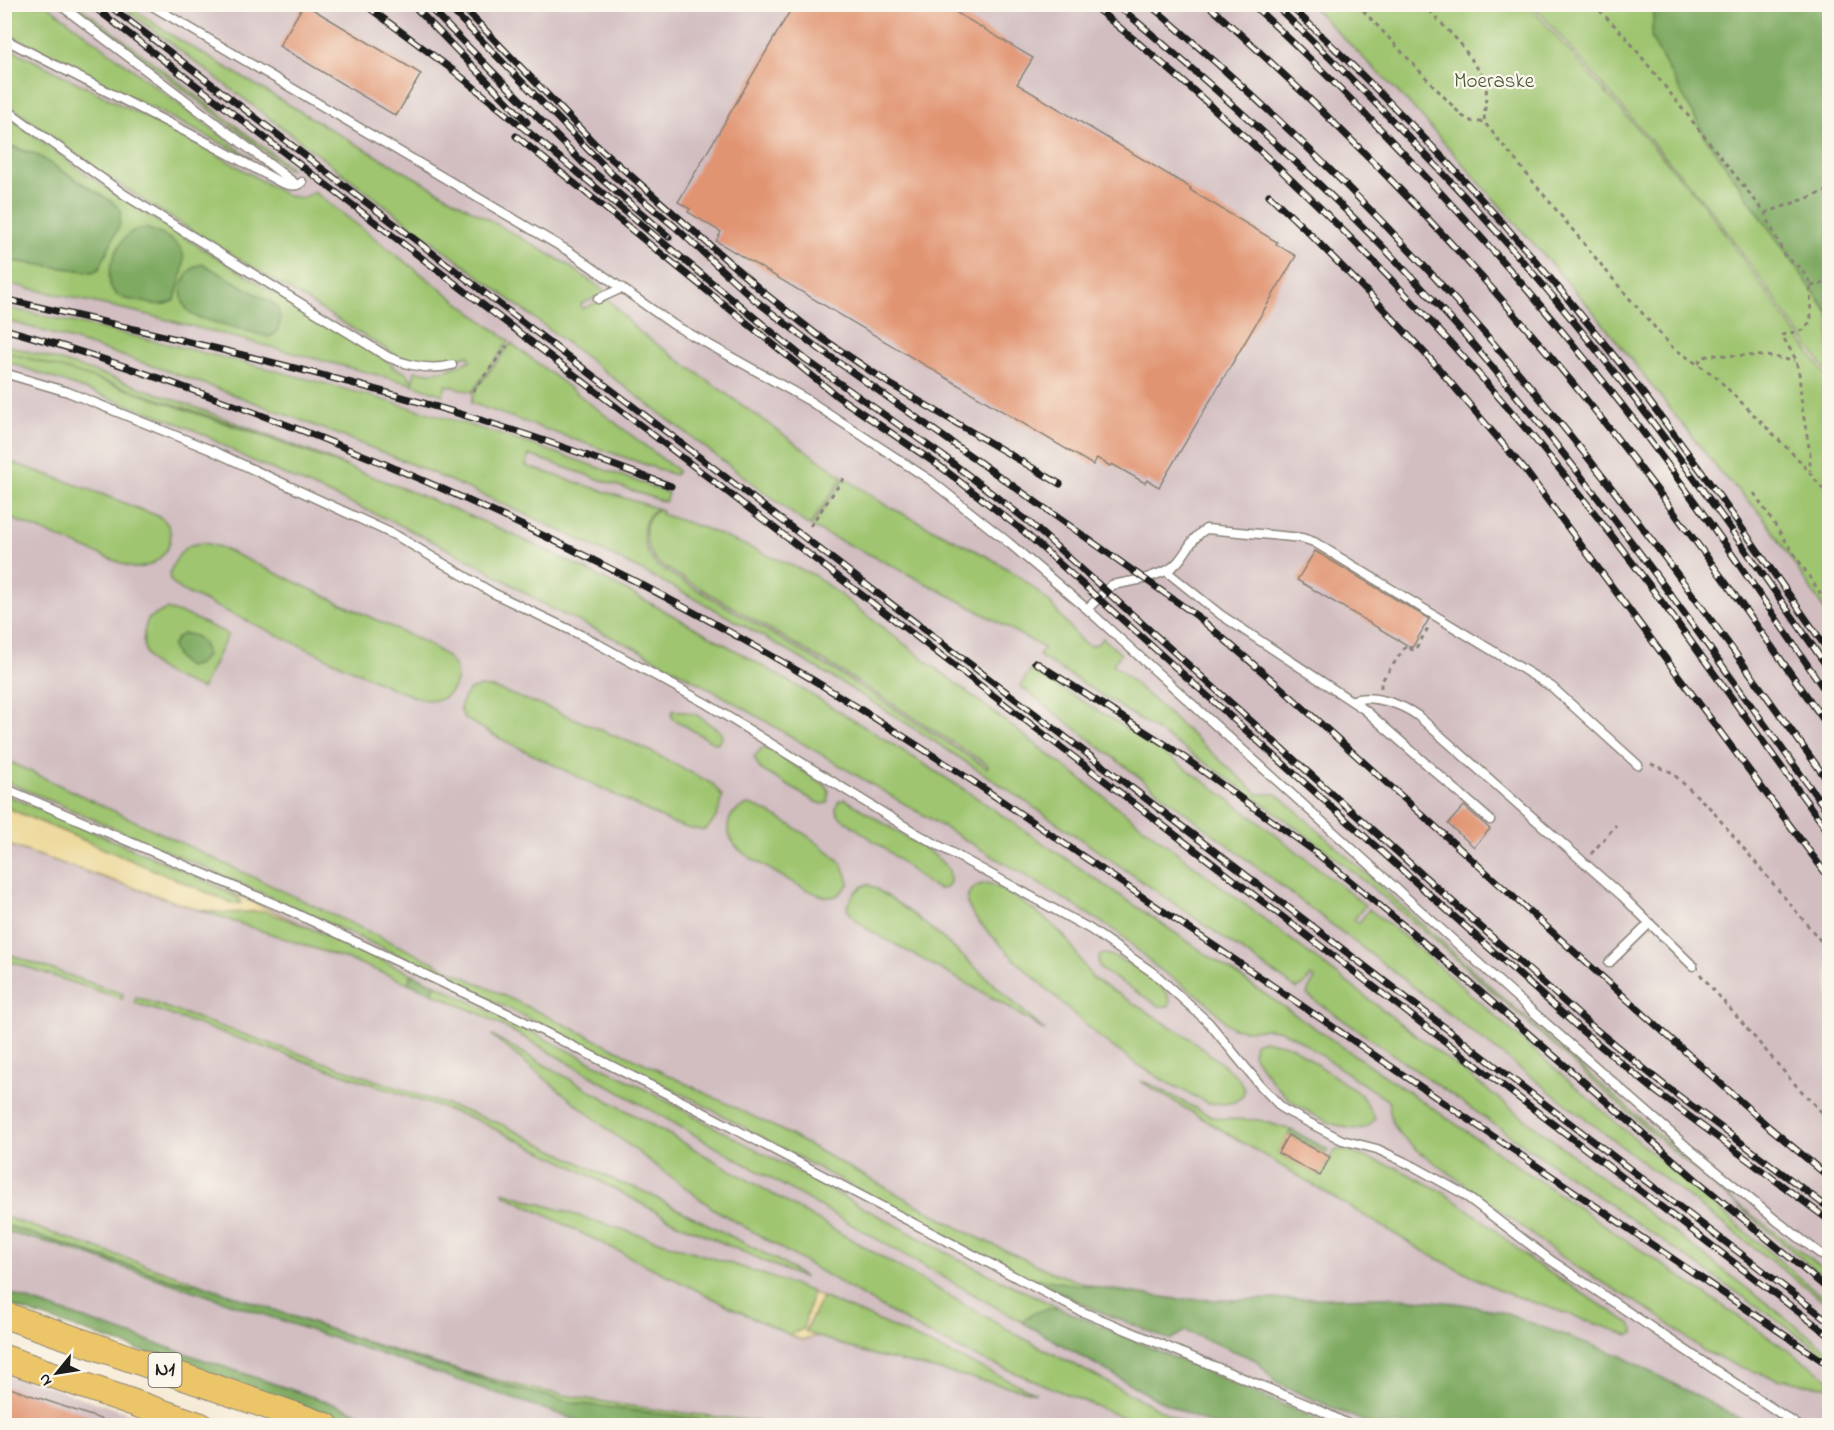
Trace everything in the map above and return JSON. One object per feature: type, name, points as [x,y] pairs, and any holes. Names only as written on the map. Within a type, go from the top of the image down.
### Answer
[{"type":"main road","name":"N1","points":[[4,1315],[288,1419],[326,1425]]},
{"type":"main road","name":"N1","points":[[4,1358],[201,1425]]},
{"type":"lane","points":[[7,41],[280,182],[289,186],[300,183],[59,4]]},
{"type":"lane","points":[[149,4],[570,252],[674,325],[799,395],[888,451],[978,517],[1087,609],[1515,996],[1687,1147],[1744,1195],[1830,1261]]},
{"type":"lane","points":[[4,108],[125,195],[388,357],[433,369],[452,365]]},
{"type":"lane","points":[[598,299],[622,288]]},
{"type":"lane","points":[[4,373],[68,392],[211,450],[397,536],[493,593],[589,639],[707,704],[914,832],[1090,929],[1155,974],[1209,1023],[1260,1085],[1284,1109],[1342,1140],[1377,1149],[1462,1193],[1549,1259],[1799,1425]]},
{"type":"lane","points":[[1087,609],[1112,585],[1144,579],[1174,567],[1185,555],[1198,534],[1206,529],[1302,538],[1314,542],[1552,687],[1638,765]]},
{"type":"lane","points":[[1166,571],[1221,615],[1353,700],[1490,820]]},
{"type":"lane","points":[[1353,700],[1359,698],[1403,705],[1418,716],[1584,862],[1693,966]]},
{"type":"lane","points":[[4,788],[284,908],[515,1017],[651,1085],[1078,1310],[1352,1425]]},
{"type":"lane","points":[[1609,963],[1650,923]]},
{"type":"path","points":[[1357,4],[1462,116],[1473,122],[1484,122]]},
{"type":"path","points":[[1423,4],[1460,43],[1487,82],[1484,122],[1622,290],[1672,347],[1715,376],[1809,471],[1830,498]]},
{"type":"path","points":[[1593,4],[1625,36],[1765,213],[1784,255],[1800,268],[1811,286],[1811,321],[1803,330],[1782,335],[1796,361],[1801,386],[1802,407],[1810,453],[1809,471]]},
{"type":"path","points":[[1765,213],[1830,190]]},
{"type":"path","points":[[1811,286],[1830,282]]},
{"type":"path","points":[[473,391],[507,346]]},
{"type":"path","points":[[1698,363],[1702,358],[1710,355],[1767,356],[1784,361],[1796,361]]},
{"type":"path","points":[[810,526],[844,477]]},
{"type":"path","points":[[1754,493],[1830,608]]},
{"type":"path","points":[[1379,701],[1381,682],[1406,646],[1414,651],[1436,616]]},
{"type":"path","points":[[1638,765],[1646,762],[1671,772],[1710,808],[1830,952]]},
{"type":"path","points":[[1584,862],[1616,825]]},
{"type":"path","points":[[1693,966],[1792,1082],[1830,1121]]},
{"type":"shaded area","points":[[5,5],[1310,5],[1410,104],[1615,336],[1720,472],[1762,515],[1829,617],[1829,1425],[357,1425],[5,1304]]},
{"type":"shaded area","points":[[4,1374],[43,1385],[165,1425],[5,1425]]},
{"type":"green space","points":[[5,4],[47,5],[252,159],[5,33]]},
{"type":"green space","points":[[72,5],[78,5],[291,168],[289,170]]},
{"type":"green space","points":[[120,5],[128,5],[168,33],[335,132],[563,262],[605,291],[581,304],[582,309],[607,298],[637,330],[843,477],[809,526]]},
{"type":"green space","name":"Moeraske","points":[[1310,5],[1529,5],[1706,207],[1829,380],[1829,617],[1762,515],[1720,472],[1592,310],[1410,104]]},
{"type":"green space","points":[[1533,5],[1829,5],[1829,375],[1711,210]]},
{"type":"green space","points":[[1655,5],[1829,5],[1829,314],[1708,141],[1651,38]]},
{"type":"green space","points":[[5,46],[204,147],[286,195],[302,198],[314,192],[509,341],[472,392],[446,385],[443,395],[412,384],[141,313],[5,283],[5,260],[93,272],[121,211],[111,201],[35,154],[5,144],[5,136],[13,135],[7,126],[7,120],[18,124],[146,214],[393,365],[392,367],[407,373],[413,382],[415,371],[444,370],[471,360],[468,355],[434,362],[399,357],[152,206],[93,167],[5,102]]},
{"type":"green space","points":[[5,145],[35,154],[111,201],[121,210],[120,224],[99,269],[93,272],[5,260],[5,234],[11,229],[9,222],[5,219]]},
{"type":"green space","points":[[146,228],[172,241],[183,254],[184,262],[175,300],[167,304],[156,305],[123,298],[114,292],[109,279],[112,262],[119,245],[133,231]]},
{"type":"green space","points":[[203,264],[276,305],[280,324],[276,332],[269,337],[196,317],[190,312],[183,302],[183,284],[192,269]]},
{"type":"green space","points":[[4,307],[172,345],[340,388],[505,436],[668,493],[665,502],[529,455],[526,466],[662,510],[661,514],[704,528],[814,575],[1829,1351],[1829,1356],[1307,995],[1315,979],[1311,976],[1304,985],[1297,989],[986,775],[859,694],[734,620],[611,555],[548,525],[355,441],[184,377],[77,341],[5,320]],"holes":[[[656,509],[659,510],[652,514],[646,528],[647,544],[659,564],[839,670],[988,765],[987,768],[837,672],[657,566],[645,545],[644,529],[650,515]]]},
{"type":"green space","points":[[511,343],[678,471],[675,475],[471,403],[474,392]]},
{"type":"green space","points":[[5,345],[135,385],[347,466],[123,387],[5,351]]},
{"type":"green space","points":[[5,352],[102,381],[245,430],[433,501],[570,562],[723,643],[822,701],[968,792],[1823,1374],[1829,1379],[1829,1388],[1788,1379],[1780,1380],[1738,1366],[1704,1351],[1653,1312],[1580,1269],[1548,1247],[1420,1152],[1400,1135],[1392,1122],[1388,1101],[1296,1038],[1282,1031],[1270,1029],[1233,1028],[1207,1002],[1155,966],[1120,934],[728,699],[639,650],[548,607],[483,567],[396,523],[246,458],[203,434],[168,419],[5,361]]},
{"type":"green space","points":[[5,460],[158,516],[170,529],[167,549],[151,564],[133,568],[5,516]]},
{"type":"green space","points":[[845,478],[884,504],[992,559],[1014,573],[1050,603],[1081,641],[1090,646],[1097,644],[1103,638],[1121,654],[1113,664],[1258,794],[1275,794],[1282,798],[1737,1204],[1829,1273],[1829,1281],[1683,1160],[1361,878],[1286,820],[1182,748],[1039,656],[1044,648],[960,601],[811,527]]},
{"type":"green space","points":[[204,543],[220,547],[428,644],[452,662],[457,675],[452,690],[443,698],[432,700],[421,699],[396,690],[181,590],[170,579],[172,567],[185,548]]},
{"type":"green space","points":[[166,609],[187,615],[228,634],[202,689],[165,673],[148,658],[144,648],[144,635],[148,619]]},
{"type":"green space","points":[[183,634],[200,639],[204,646],[207,655],[199,664],[188,667],[174,653],[172,646]]},
{"type":"green space","points":[[1030,670],[1104,714],[1177,762],[1365,905],[1354,920],[1359,923],[1369,909],[1410,941],[1628,1133],[1829,1302],[1829,1305],[1020,686]]},
{"type":"green space","points":[[479,687],[493,688],[549,708],[646,749],[713,784],[722,796],[715,819],[705,830],[690,829],[672,823],[497,737],[464,718],[460,708],[464,697],[470,690]]},
{"type":"green space","points":[[674,710],[695,714],[721,732],[722,738],[718,743],[714,743],[673,719],[671,714]]},
{"type":"green space","points":[[762,748],[770,750],[825,785],[829,791],[828,803],[822,804],[814,801],[760,769],[754,757]]},
{"type":"green space","points":[[4,759],[564,1024],[783,1131],[968,1233],[1052,1272],[1100,1289],[1174,1299],[1112,1315],[1114,1318],[1038,1285],[904,1215],[696,1101],[420,965],[197,864],[5,781]]},
{"type":"green space","points":[[4,794],[194,875],[239,898],[241,903],[233,904],[5,807]]},
{"type":"green space","points":[[845,799],[933,854],[949,869],[950,882],[946,888],[939,889],[927,883],[888,851],[840,817],[836,811],[837,806],[839,801]]},
{"type":"green space","points":[[748,805],[783,820],[842,864],[849,883],[843,891],[830,897],[813,892],[778,874],[739,849],[731,839],[729,822],[733,813]]},
{"type":"green space","points":[[987,883],[1020,900],[1044,918],[1070,944],[1094,979],[1191,1039],[1238,1077],[1244,1089],[1243,1096],[1234,1102],[1224,1104],[1208,1103],[1138,1065],[1099,1037],[1014,959],[976,919],[967,904],[968,894],[976,886]]},
{"type":"green space","points":[[868,884],[937,934],[1045,1031],[1000,1002],[867,929],[847,909],[854,894]]},
{"type":"green space","points":[[196,909],[225,913],[264,911],[310,928],[412,974],[408,983],[358,963]]},
{"type":"green space","points":[[5,953],[123,994],[122,999],[5,960]]},
{"type":"green space","points":[[1105,954],[1135,967],[1156,982],[1169,998],[1169,1006],[1159,1006],[1103,971],[1098,960],[1100,955]]},
{"type":"green space","points":[[412,974],[435,984],[432,993],[408,983]]},
{"type":"green space","points":[[435,984],[622,1077],[964,1262],[1059,1308],[1039,1311],[1022,1322],[525,1038],[482,1015],[432,993]]},
{"type":"green space","points":[[136,997],[499,1123],[620,1183],[639,1189],[777,1260],[804,1277],[675,1222],[574,1167],[474,1119],[135,1003]]},
{"type":"green space","points":[[491,1035],[1021,1337],[1189,1425],[1151,1425],[1117,1415],[972,1355],[924,1332],[714,1209],[611,1132]]},
{"type":"green space","points":[[1263,1040],[1291,1046],[1361,1095],[1375,1118],[1368,1126],[1358,1129],[1346,1128],[1320,1118],[1296,1104],[1274,1083],[1253,1054],[1255,1043]]},
{"type":"green space","points":[[1140,1081],[1210,1116],[1224,1119],[1259,1120],[1291,1130],[1278,1153],[1320,1176],[1333,1152],[1341,1149],[1397,1168],[1441,1191],[1483,1220],[1534,1263],[1630,1323],[1634,1333],[1629,1335],[1503,1292],[1430,1255]]},
{"type":"green space","points":[[1291,1130],[1329,1150],[1326,1155],[1288,1135]]},
{"type":"green space","points":[[503,1192],[754,1271],[810,1291],[812,1296],[803,1329],[790,1335]]},
{"type":"green space","points":[[5,1217],[198,1283],[174,1280],[5,1225]]},
{"type":"green space","points":[[5,1225],[174,1280],[191,1284],[198,1283],[394,1352],[513,1388],[575,1403],[743,1425],[591,1425],[54,1244],[5,1232]]},
{"type":"green space","points":[[1032,1278],[1176,1299],[1388,1297],[1456,1303],[1499,1311],[1619,1355],[1752,1425],[1372,1425],[1276,1383],[1256,1360],[1185,1331],[1170,1340],[1089,1307]]},
{"type":"green space","points":[[5,1292],[395,1425],[357,1425],[5,1304]]},
{"type":"green space","points":[[822,1297],[1036,1393],[869,1354],[805,1332]]},
{"type":"green space","points":[[268,1308],[422,1359],[516,1385],[620,1405],[796,1425],[743,1425],[575,1403],[513,1388],[394,1352]]},
{"type":"green space","points":[[1059,1308],[1330,1425],[1212,1425],[1156,1399],[1022,1322],[1039,1311]]},
{"type":"sand","points":[[5,807],[233,904],[241,903],[239,898],[194,875],[310,928],[264,911],[225,913],[196,909],[5,844]]},
{"type":"sand","points":[[810,1291],[822,1297],[805,1331],[816,1336],[801,1340],[790,1335],[803,1329],[812,1296]]},
{"type":"building","points":[[304,4],[421,74],[396,116],[279,46]]},
{"type":"building","points":[[794,4],[942,4],[1033,58],[1017,84],[1191,188],[1190,190],[1277,242],[1276,244],[1296,256],[1159,487],[1147,480],[1145,483],[1097,458],[1093,465],[716,241],[721,232],[688,212],[690,209],[678,202]]},
{"type":"building","points":[[1315,551],[1429,619],[1412,648],[1297,580]]},
{"type":"building","points":[[1464,806],[1490,829],[1474,847],[1448,824]]},
{"type":"building","points":[[1288,1135],[1330,1157],[1320,1176],[1278,1153]]},
{"type":"building","points":[[4,1386],[112,1423],[111,1425],[4,1425]]},
{"type":"railway","points":[[90,4],[1830,1336]]},
{"type":"railway","points":[[107,4],[1830,1322]]},
{"type":"railway","points":[[364,4],[454,71],[805,359],[946,458],[1029,522],[1588,1023],[1664,1085],[1830,1209]]},
{"type":"railway","points":[[412,4],[527,122]]},
{"type":"railway","points":[[426,4],[583,163],[669,237]]},
{"type":"railway","points":[[446,4],[614,176],[674,226],[755,300],[811,343],[1197,616],[1279,686],[1769,1127],[1830,1178]]},
{"type":"railway","points":[[460,4],[596,145],[763,292],[816,334],[890,384],[1060,484]]},
{"type":"railway","points":[[1091,4],[1152,54],[1269,159],[1435,325],[1538,443],[1614,538],[1830,834]]},
{"type":"railway","points":[[1116,4],[1214,88],[1310,176],[1357,221],[1446,314],[1578,472],[1830,815]]},
{"type":"railway","points":[[1149,4],[1240,84],[1371,210],[1494,344],[1625,505],[1830,784]]},
{"type":"railway","points":[[1207,4],[1304,93],[1350,139],[1442,233],[1529,331],[1605,423],[1671,509],[1830,729]]},
{"type":"railway","points":[[1252,4],[1398,148],[1445,197],[1535,299],[1622,405],[1676,477],[1830,698]]},
{"type":"railway","points":[[1274,4],[1400,128],[1558,302],[1686,467],[1830,671]]},
{"type":"railway","points":[[1288,4],[1452,167],[1567,297],[1690,457],[1830,653]]},
{"type":"railway","points":[[516,136],[837,396],[941,467],[1022,530],[1581,1030],[1658,1093],[1830,1221]]},
{"type":"railway","points":[[1269,195],[1380,305],[1433,362],[1525,470],[1830,879]]},
{"type":"railway","points":[[4,299],[196,344],[387,393],[572,450],[671,486]]},
{"type":"railway","points":[[4,329],[51,342],[189,389],[343,447],[419,479],[569,548],[715,624],[786,664],[974,782],[1830,1366]]},
{"type":"railway","points":[[1035,662],[1171,748],[1314,851],[1415,935],[1700,1183],[1830,1291]]}]
